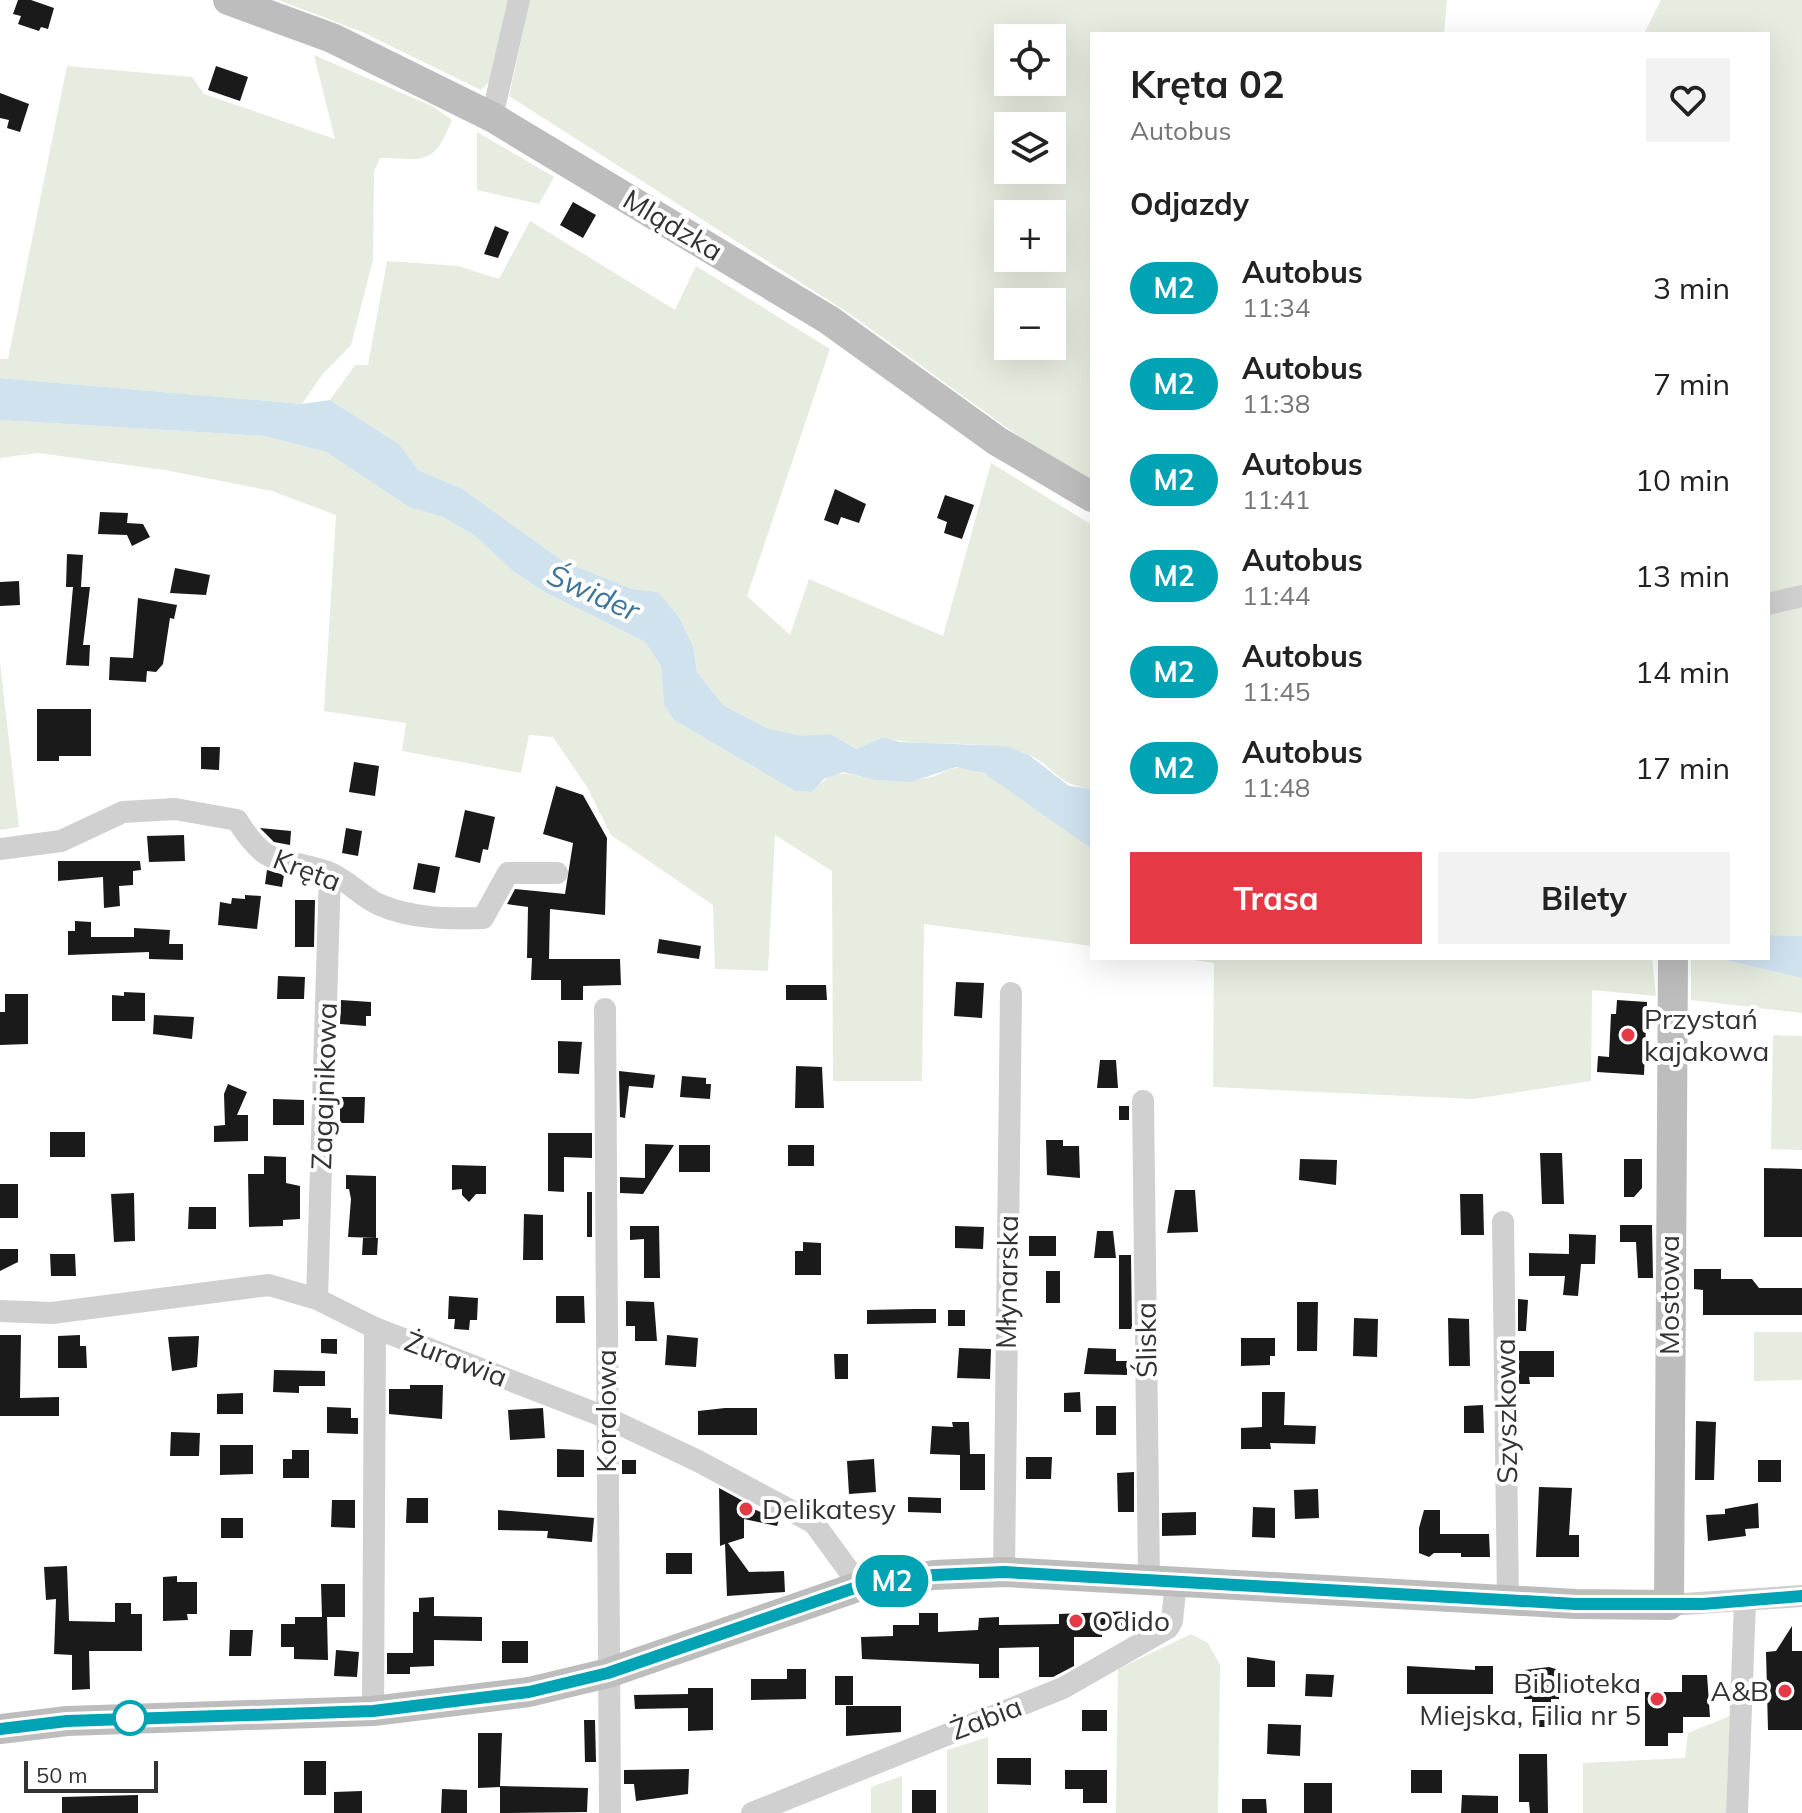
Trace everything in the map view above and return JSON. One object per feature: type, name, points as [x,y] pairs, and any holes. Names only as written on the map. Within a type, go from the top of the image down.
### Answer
[{"type":"street","name":"Mlądzka","points":[[228,0],[332,38],[492,117],[829,320],[997,441],[1090,496]]},
{"type":"street","points":[[492,117],[519,0]]},
{"type":"street","points":[[1770,604],[1802,596]]},
{"type":"street","name":"Kręta","points":[[0,849],[61,841],[123,812],[175,809],[237,820],[253,846],[269,859],[330,873],[380,905],[435,920],[483,918],[508,873],[557,873]]},
{"type":"street","name":"Zagajnikowa","points":[[317,1299],[330,873]]},
{"type":"street","name":"Mostowa","points":[[1669,1605],[1673,972]]},
{"type":"street","name":"Młynarska","points":[[1004,1572],[1011,993]]},
{"type":"street","name":"Koralowa","points":[[605,1009],[605,1417],[610,1813]]},
{"type":"street","name":"Śliska","points":[[1143,1101],[1163,1580]]},
{"type":"street","name":"Szyszkowa","points":[[1503,1222],[1508,1600]]},
{"type":"street","name":"Żurawia","points":[[0,1311],[52,1313],[269,1285],[317,1299],[375,1328],[605,1417],[814,1523],[860,1586]]},
{"type":"street","points":[[373,1711],[375,1328]]},
{"type":"street","points":[[0,1729],[67,1721],[373,1711],[529,1692],[608,1673],[860,1586],[934,1575],[1004,1572],[1508,1600],[1669,1605],[1802,1596]]},
{"type":"street","name":"Żabia","points":[[752,1813],[1063,1688],[1168,1628],[1172,1621],[1163,1580]]},
{"type":"street","points":[[1737,1813],[1745,1602]]},
{"type":"shaded area","points":[[278,0],[509,0],[491,80],[481,90],[360,31]]},
{"type":"shaded area","points":[[530,0],[1447,0],[1444,32],[1090,32],[1090,479],[1035,448],[850,314],[509,96]]},
{"type":"shaded area","points":[[1661,0],[1802,0],[1802,589],[1770,596],[1770,32],[1645,32]]},
{"type":"shaded area","points":[[314,55],[432,106],[452,120],[439,145],[426,157],[380,158],[374,171],[373,260],[351,345],[322,375],[302,404],[0,378],[0,359],[8,359],[67,66],[192,77],[204,94],[335,139]]},
{"type":"shaded area","points":[[477,132],[554,177],[539,204],[477,190]]},
{"type":"shaded area","points":[[530,221],[675,310],[696,266],[830,349],[747,596],[790,635],[809,579],[943,636],[991,463],[1090,524],[1090,789],[1062,779],[1038,760],[1011,749],[975,744],[918,743],[882,737],[858,749],[831,734],[802,737],[769,729],[723,705],[697,672],[693,646],[679,617],[658,592],[632,589],[563,561],[461,488],[418,470],[399,444],[330,400],[355,365],[368,365],[387,261],[458,266],[499,279]]},
{"type":"shaded area","points":[[0,420],[265,436],[326,452],[409,507],[443,517],[475,536],[513,571],[546,593],[645,642],[661,666],[664,705],[674,720],[795,791],[812,792],[836,774],[878,780],[909,780],[931,777],[956,768],[971,769],[1007,786],[1090,847],[1090,946],[924,924],[922,1081],[833,1081],[832,871],[775,835],[768,971],[715,969],[713,905],[611,835],[587,787],[553,737],[529,735],[521,773],[402,751],[406,723],[324,711],[336,515],[272,491],[165,470],[38,453],[0,458]]},
{"type":"shaded area","points":[[1802,606],[1802,936],[1770,935],[1770,613]]},
{"type":"shaded area","points":[[0,663],[19,827],[0,830]]},
{"type":"shaded area","points":[[1194,960],[1652,960],[1656,996],[1592,990],[1591,1081],[1473,1099],[1213,1087],[1214,963]]},
{"type":"shaded area","points":[[1691,960],[1725,960],[1802,978],[1802,1013],[1691,1000]]},
{"type":"shaded area","points":[[1773,1035],[1802,1036],[1802,1150],[1771,1149]]},
{"type":"shaded area","points":[[1754,1332],[1802,1332],[1802,1380],[1754,1381]]},
{"type":"shaded area","points":[[1191,1634],[1208,1643],[1220,1665],[1218,1813],[1116,1813],[1118,1669]]},
{"type":"shaded area","points":[[1730,1716],[1726,1813],[1583,1813],[1583,1763],[1685,1758],[1688,1733]]},
{"type":"shaded area","points":[[988,1737],[988,1813],[947,1813],[947,1750]]},
{"type":"shaded area","points":[[902,1776],[902,1813],[871,1813],[871,1787]]},
{"type":"water","name":"Świder","points":[[0,378],[302,404],[330,400],[399,444],[418,470],[461,488],[563,561],[632,589],[658,592],[679,617],[693,646],[697,672],[723,705],[769,729],[802,736],[831,734],[857,749],[883,737],[900,742],[1006,746],[1029,755],[1069,786],[1090,789],[1090,848],[984,773],[956,767],[911,782],[875,780],[843,772],[824,779],[812,792],[795,791],[674,720],[664,705],[661,666],[645,642],[546,593],[513,571],[475,536],[443,517],[409,507],[326,452],[265,436],[0,420]]},
{"type":"water","points":[[1770,935],[1802,936],[1802,978],[1725,960],[1770,960]]},
{"type":"building","points":[[18,0],[31,0],[54,8],[48,29],[41,27],[39,31],[18,24],[21,16],[13,14]]},
{"type":"building","points":[[216,66],[248,77],[240,101],[208,90]]},
{"type":"building","points":[[0,93],[29,104],[20,132],[7,128],[9,120],[0,118]]},
{"type":"building","points":[[573,202],[596,215],[583,238],[560,225]]},
{"type":"building","points":[[495,226],[509,232],[498,258],[484,254]]},
{"type":"building","points":[[835,489],[866,504],[859,523],[841,517],[838,525],[824,520]]},
{"type":"building","points":[[945,495],[974,505],[962,539],[944,533],[947,522],[937,518]]},
{"type":"building","points":[[100,512],[128,513],[127,523],[143,524],[150,537],[132,546],[127,535],[98,534]]},
{"type":"building","points":[[67,554],[83,555],[81,587],[90,587],[83,645],[90,645],[89,666],[66,665],[73,587],[66,587]]},
{"type":"building","points":[[175,568],[210,575],[206,595],[170,593]]},
{"type":"building","points":[[19,581],[20,605],[0,606],[0,582]]},
{"type":"building","points":[[138,598],[177,605],[174,619],[170,618],[163,664],[156,672],[147,671],[146,682],[109,680],[110,657],[133,658]]},
{"type":"building","points":[[37,709],[91,709],[91,756],[59,756],[59,761],[37,761]]},
{"type":"building","points":[[201,747],[220,747],[219,770],[201,769]]},
{"type":"building","points":[[354,762],[379,766],[375,796],[349,792]]},
{"type":"building","points":[[556,786],[583,795],[607,838],[605,915],[550,909],[549,959],[620,959],[621,985],[583,986],[583,1000],[561,1000],[561,980],[531,980],[532,958],[527,958],[528,907],[507,904],[515,889],[565,894],[573,843],[543,834]]},
{"type":"building","points":[[465,810],[495,817],[488,850],[483,849],[480,863],[455,857]]},
{"type":"building","points":[[260,828],[291,831],[290,845],[274,842]]},
{"type":"building","points":[[346,828],[362,831],[358,856],[342,853]]},
{"type":"building","points":[[184,835],[185,861],[149,862],[147,836]]},
{"type":"building","points":[[58,861],[140,861],[141,870],[133,871],[133,885],[119,886],[120,906],[104,908],[103,877],[58,881]]},
{"type":"building","points":[[418,863],[440,867],[435,893],[413,889]]},
{"type":"building","points":[[267,870],[284,875],[282,887],[265,884]]},
{"type":"building","points":[[245,895],[261,896],[257,929],[218,925],[220,902],[231,904],[232,898],[245,899]]},
{"type":"building","points":[[295,900],[315,900],[314,947],[295,947]]},
{"type":"building","points":[[75,921],[91,922],[91,937],[134,937],[134,928],[170,930],[169,944],[183,944],[183,960],[149,959],[149,952],[68,955],[68,931],[75,931]]},
{"type":"building","points":[[659,939],[701,946],[699,959],[657,953]]},
{"type":"building","points":[[278,976],[305,977],[304,999],[277,999]]},
{"type":"building","points":[[956,982],[984,983],[982,1018],[954,1016]]},
{"type":"building","points":[[786,985],[826,985],[827,1000],[786,1000]]},
{"type":"building","points":[[124,992],[145,993],[145,1021],[112,1021],[112,995],[124,996]]},
{"type":"building","points":[[5,994],[28,994],[28,1044],[0,1045],[0,1012],[5,1012]]},
{"type":"building","points":[[341,1000],[371,1002],[371,1016],[366,1016],[366,1026],[340,1024]]},
{"type":"building","name":"Przystań kajakowa","points":[[1617,1000],[1647,1002],[1644,1075],[1597,1072],[1598,1056],[1609,1057],[1611,1014],[1616,1014]]},
{"type":"building","points":[[154,1015],[194,1017],[192,1039],[153,1034]]},
{"type":"building","points":[[558,1041],[582,1042],[579,1074],[558,1073]]},
{"type":"building","points":[[1100,1060],[1116,1060],[1118,1088],[1097,1088]]},
{"type":"building","points":[[796,1066],[822,1067],[824,1108],[795,1108]]},
{"type":"building","points":[[619,1071],[655,1075],[653,1088],[629,1086],[625,1118],[620,1117]]},
{"type":"building","points":[[682,1076],[706,1078],[706,1084],[711,1084],[710,1099],[680,1097]]},
{"type":"building","points":[[228,1084],[247,1092],[237,1115],[248,1115],[248,1141],[214,1142],[214,1126],[225,1125],[224,1094]]},
{"type":"building","points":[[340,1097],[365,1097],[364,1123],[340,1123]]},
{"type":"building","points":[[273,1099],[304,1100],[304,1125],[273,1125]]},
{"type":"building","points":[[1119,1106],[1129,1106],[1129,1120],[1119,1120]]},
{"type":"building","points":[[50,1132],[85,1132],[85,1157],[50,1157]]},
{"type":"building","points":[[548,1133],[592,1133],[592,1158],[564,1157],[564,1192],[548,1191]]},
{"type":"building","points":[[1046,1140],[1063,1140],[1063,1146],[1079,1146],[1080,1178],[1047,1175]]},
{"type":"building","points":[[645,1144],[674,1145],[643,1194],[620,1193],[620,1177],[645,1178]]},
{"type":"building","points":[[679,1145],[710,1145],[710,1172],[679,1172]]},
{"type":"building","points":[[788,1145],[814,1145],[814,1166],[788,1166]]},
{"type":"building","points":[[1540,1153],[1562,1153],[1564,1204],[1542,1204]]},
{"type":"building","points":[[264,1156],[286,1157],[286,1183],[300,1186],[300,1219],[283,1220],[283,1226],[249,1227],[248,1174],[264,1174]]},
{"type":"building","points":[[1300,1159],[1337,1160],[1336,1185],[1299,1180]]},
{"type":"building","points":[[1624,1159],[1642,1159],[1642,1188],[1634,1197],[1624,1197]]},
{"type":"building","points":[[452,1165],[486,1166],[486,1194],[476,1194],[469,1202],[462,1195],[462,1189],[452,1190]]},
{"type":"building","points":[[1764,1168],[1802,1169],[1802,1237],[1764,1237]]},
{"type":"building","points":[[346,1175],[376,1176],[376,1238],[348,1237],[351,1199],[349,1189],[346,1189]]},
{"type":"building","points":[[0,1184],[18,1184],[18,1218],[0,1218]]},
{"type":"building","points":[[1175,1190],[1195,1190],[1198,1232],[1167,1233]]},
{"type":"building","points":[[587,1192],[592,1192],[592,1237],[587,1237]]},
{"type":"building","points":[[134,1193],[135,1241],[114,1242],[111,1194]]},
{"type":"building","points":[[1460,1194],[1483,1194],[1484,1235],[1461,1235]]},
{"type":"building","points":[[189,1207],[216,1207],[216,1229],[188,1229]]},
{"type":"building","points":[[524,1214],[543,1215],[543,1260],[523,1260]]},
{"type":"building","points":[[1620,1225],[1652,1225],[1653,1278],[1638,1278],[1636,1242],[1620,1242]]},
{"type":"building","points":[[630,1226],[659,1226],[660,1278],[644,1278],[644,1239],[630,1240]]},
{"type":"building","points":[[955,1226],[984,1227],[983,1249],[955,1248]]},
{"type":"building","points":[[1097,1231],[1113,1231],[1116,1258],[1094,1258]]},
{"type":"building","points":[[1569,1234],[1596,1235],[1595,1264],[1581,1264],[1578,1296],[1563,1295],[1565,1276],[1529,1276],[1529,1253],[1569,1254]]},
{"type":"building","points":[[1029,1236],[1056,1236],[1056,1256],[1029,1256]]},
{"type":"building","points":[[363,1238],[378,1238],[377,1255],[362,1255]]},
{"type":"building","points":[[803,1242],[821,1243],[821,1275],[795,1275],[795,1251],[803,1251]]},
{"type":"building","points":[[0,1249],[18,1249],[18,1262],[0,1271]]},
{"type":"building","points":[[50,1254],[75,1254],[76,1276],[51,1276]]},
{"type":"building","points":[[1119,1255],[1131,1255],[1132,1329],[1119,1329]]},
{"type":"building","points":[[1694,1269],[1721,1269],[1721,1279],[1752,1279],[1759,1288],[1802,1288],[1802,1315],[1703,1315],[1703,1290],[1694,1289]]},
{"type":"building","points":[[1046,1271],[1060,1271],[1060,1303],[1046,1303]]},
{"type":"building","points":[[449,1296],[478,1298],[477,1320],[470,1320],[469,1330],[454,1329],[455,1319],[448,1319]]},
{"type":"building","points":[[556,1296],[584,1296],[585,1323],[556,1323]]},
{"type":"building","points":[[1518,1299],[1528,1300],[1526,1331],[1518,1331]]},
{"type":"building","points":[[626,1301],[654,1302],[657,1341],[635,1341],[635,1326],[626,1326]]},
{"type":"building","points":[[1297,1302],[1318,1302],[1317,1351],[1297,1351]]},
{"type":"building","points":[[936,1309],[936,1323],[867,1324],[867,1310]]},
{"type":"building","points":[[948,1310],[965,1310],[965,1326],[948,1326]]},
{"type":"building","points":[[1354,1318],[1378,1319],[1377,1357],[1353,1356]]},
{"type":"building","points":[[1448,1318],[1469,1319],[1470,1366],[1449,1366]]},
{"type":"building","points":[[0,1335],[21,1335],[20,1398],[59,1397],[59,1416],[0,1416]]},
{"type":"building","points":[[80,1335],[80,1346],[86,1346],[87,1368],[58,1368],[58,1336]]},
{"type":"building","points":[[667,1335],[698,1338],[696,1367],[665,1365]]},
{"type":"building","points":[[199,1336],[197,1367],[172,1371],[168,1337]]},
{"type":"building","points":[[1241,1338],[1275,1338],[1275,1356],[1270,1356],[1270,1365],[1241,1366]]},
{"type":"building","points":[[321,1339],[337,1339],[337,1354],[321,1353]]},
{"type":"building","points":[[959,1348],[991,1349],[990,1379],[957,1378]]},
{"type":"building","points":[[1088,1348],[1116,1349],[1116,1361],[1127,1361],[1127,1375],[1084,1374]]},
{"type":"building","points":[[1519,1351],[1554,1351],[1554,1377],[1529,1377],[1530,1384],[1519,1384]]},
{"type":"building","points":[[834,1354],[848,1354],[848,1379],[835,1379]]},
{"type":"building","points":[[274,1370],[325,1371],[325,1386],[299,1386],[299,1393],[273,1392]]},
{"type":"building","points":[[410,1385],[443,1385],[442,1419],[389,1414],[389,1389],[410,1389]]},
{"type":"building","points":[[1080,1392],[1081,1412],[1064,1412],[1064,1393]]},
{"type":"building","points":[[1262,1392],[1285,1392],[1284,1425],[1316,1426],[1315,1444],[1270,1443],[1271,1449],[1241,1449],[1241,1428],[1262,1427]]},
{"type":"building","points":[[243,1393],[243,1414],[217,1414],[217,1394]]},
{"type":"building","points":[[1483,1405],[1484,1433],[1464,1433],[1464,1406]]},
{"type":"building","points":[[1096,1406],[1116,1406],[1116,1435],[1096,1435]]},
{"type":"building","points":[[327,1407],[351,1408],[351,1418],[358,1418],[358,1434],[327,1433]]},
{"type":"building","points":[[543,1408],[545,1438],[510,1440],[508,1410]]},
{"type":"building","points":[[757,1408],[757,1435],[698,1435],[698,1411]]},
{"type":"building","points":[[1696,1421],[1716,1422],[1714,1480],[1695,1480]]},
{"type":"building","points":[[952,1422],[969,1422],[970,1454],[985,1454],[985,1490],[960,1490],[960,1455],[930,1454],[932,1426],[953,1427]]},
{"type":"building","points":[[171,1432],[200,1433],[199,1456],[170,1456]]},
{"type":"building","points":[[220,1445],[253,1445],[253,1474],[220,1475]]},
{"type":"building","points":[[557,1449],[584,1450],[584,1477],[557,1477]]},
{"type":"building","points":[[292,1450],[309,1450],[309,1478],[283,1478],[283,1459],[292,1459]]},
{"type":"building","points":[[1026,1457],[1052,1457],[1051,1479],[1026,1479]]},
{"type":"building","points":[[874,1459],[876,1492],[849,1494],[847,1461]]},
{"type":"building","points":[[622,1460],[636,1460],[636,1474],[622,1474]]},
{"type":"building","points":[[1758,1460],[1781,1460],[1781,1482],[1758,1482]]},
{"type":"building","points":[[1134,1472],[1134,1512],[1118,1512],[1117,1473]]},
{"type":"building","points":[[1539,1487],[1572,1488],[1569,1535],[1579,1535],[1579,1557],[1536,1557]]},
{"type":"building","points":[[719,1488],[743,1501],[742,1504],[779,1520],[777,1526],[744,1519],[744,1538],[728,1543],[749,1572],[784,1571],[785,1592],[727,1596],[725,1544],[720,1546]]},
{"type":"building","points":[[1318,1489],[1319,1518],[1295,1519],[1294,1490]]},
{"type":"building","points":[[908,1497],[941,1498],[941,1513],[908,1512]]},
{"type":"building","points":[[407,1498],[428,1498],[428,1523],[406,1523]]},
{"type":"building","points":[[332,1500],[355,1500],[355,1528],[331,1527]]},
{"type":"building","points":[[1758,1503],[1759,1528],[1745,1529],[1746,1536],[1708,1541],[1706,1515],[1725,1514],[1725,1509]]},
{"type":"building","points":[[1253,1507],[1275,1508],[1275,1538],[1252,1537]]},
{"type":"building","points":[[498,1510],[594,1518],[592,1542],[547,1538],[548,1531],[498,1530]]},
{"type":"building","points":[[1424,1510],[1440,1510],[1440,1534],[1489,1534],[1490,1557],[1434,1553],[1429,1557],[1419,1553],[1419,1528]]},
{"type":"building","points":[[1196,1512],[1196,1535],[1162,1536],[1162,1513]]},
{"type":"building","points":[[221,1518],[243,1518],[243,1538],[221,1538]]},
{"type":"building","points":[[666,1553],[692,1553],[692,1574],[666,1574]]},
{"type":"building","points":[[67,1566],[69,1621],[115,1622],[115,1603],[131,1603],[131,1614],[142,1614],[142,1651],[89,1651],[90,1689],[72,1690],[72,1655],[54,1654],[56,1599],[46,1600],[44,1567]]},
{"type":"building","points":[[177,1576],[177,1582],[197,1582],[197,1614],[187,1614],[188,1620],[163,1621],[163,1577]]},
{"type":"building","points":[[321,1584],[345,1584],[345,1617],[327,1617],[328,1660],[294,1659],[294,1647],[281,1647],[281,1624],[295,1624],[295,1617],[322,1617]]},
{"type":"building","points":[[434,1597],[434,1616],[482,1617],[482,1641],[434,1640],[434,1666],[410,1667],[410,1674],[387,1674],[387,1653],[413,1653],[413,1612],[419,1612],[419,1598]]},
{"type":"building","points":[[1132,1611],[1130,1632],[1102,1629],[1102,1637],[1074,1637],[1074,1666],[1053,1677],[1039,1677],[1039,1647],[999,1648],[999,1678],[979,1678],[979,1664],[862,1659],[861,1637],[893,1636],[893,1625],[919,1625],[919,1613],[938,1613],[938,1632],[978,1630],[979,1618],[999,1617],[999,1625],[1059,1624],[1059,1614]]},
{"type":"building","name":"A&B","points":[[1792,1626],[1792,1651],[1802,1651],[1802,1730],[1768,1730],[1766,1652],[1776,1651]]},
{"type":"building","points":[[230,1630],[253,1630],[251,1656],[229,1656]]},
{"type":"building","points":[[502,1641],[528,1641],[528,1663],[502,1663]]},
{"type":"building","points":[[336,1650],[359,1652],[357,1677],[334,1676]]},
{"type":"building","points":[[1247,1657],[1275,1661],[1275,1687],[1247,1687]]},
{"type":"building","points":[[1407,1666],[1475,1670],[1475,1666],[1493,1666],[1493,1694],[1407,1694]]},
{"type":"building","points":[[1549,1667],[1559,1670],[1559,1699],[1551,1699],[1551,1727],[1532,1727],[1532,1699],[1524,1699],[1525,1670]]},
{"type":"building","points":[[787,1669],[806,1669],[806,1699],[751,1700],[751,1679],[787,1679]]},
{"type":"building","points":[[1306,1674],[1334,1675],[1332,1697],[1305,1696]]},
{"type":"building","points":[[1682,1675],[1707,1675],[1710,1717],[1683,1717],[1683,1733],[1668,1733],[1668,1746],[1645,1746],[1645,1692],[1682,1692]]},
{"type":"building","points":[[835,1676],[853,1676],[853,1705],[835,1705]]},
{"type":"building","points":[[688,1688],[713,1688],[713,1730],[688,1731],[688,1708],[635,1709],[634,1695],[688,1694]]},
{"type":"building","points":[[846,1706],[901,1706],[901,1732],[846,1736]]},
{"type":"building","points":[[1082,1710],[1107,1710],[1107,1731],[1082,1731]]},
{"type":"building","points":[[584,1720],[595,1720],[596,1762],[585,1762]]},
{"type":"building","points":[[1268,1724],[1301,1725],[1300,1756],[1267,1754]]},
{"type":"building","points":[[478,1733],[502,1733],[500,1786],[588,1788],[587,1812],[500,1813],[500,1787],[478,1788]]},
{"type":"building","points":[[1519,1754],[1547,1754],[1548,1813],[1530,1813],[1529,1802],[1519,1802]]},
{"type":"building","points":[[997,1758],[1031,1758],[1031,1785],[997,1784]]},
{"type":"building","points":[[304,1761],[326,1761],[326,1795],[304,1795]]},
{"type":"building","points":[[689,1769],[688,1794],[636,1801],[634,1784],[624,1784],[624,1770]]},
{"type":"building","points":[[1065,1770],[1107,1770],[1107,1803],[1083,1803],[1083,1789],[1065,1789]]},
{"type":"building","points":[[1411,1770],[1442,1770],[1442,1793],[1411,1793]]},
{"type":"building","points":[[1304,1783],[1332,1783],[1332,1813],[1304,1813]]},
{"type":"building","points":[[442,1789],[467,1790],[467,1813],[441,1813]]},
{"type":"building","points":[[912,1790],[936,1790],[936,1813],[912,1813]]},
{"type":"building","points":[[362,1791],[362,1813],[334,1813],[334,1792]]},
{"type":"building","points":[[138,1795],[138,1813],[62,1813],[62,1797]]},
{"type":"building","points":[[1462,1795],[1498,1796],[1498,1813],[1461,1813]]},
{"type":"building","points":[[1242,1799],[1266,1799],[1267,1813],[1242,1813]]},
{"type":"bus line","name":"M2","points":[[0,1729],[67,1721],[373,1711],[529,1692],[608,1673],[860,1586],[934,1575],[1004,1572],[1576,1604],[1703,1604],[1802,1596]]},
{"type":"place","name":"Przystań kajakowa","points":[[1628,1035]]},
{"type":"place","name":"Delikatesy","points":[[746,1509]]},
{"type":"place","name":"Odido","points":[[1076,1621]]},
{"type":"place","name":"A&B","points":[[1785,1691]]},
{"type":"place","name":"Biblioteka Miejska, Filia nr 5","points":[[1657,1699]]}]
